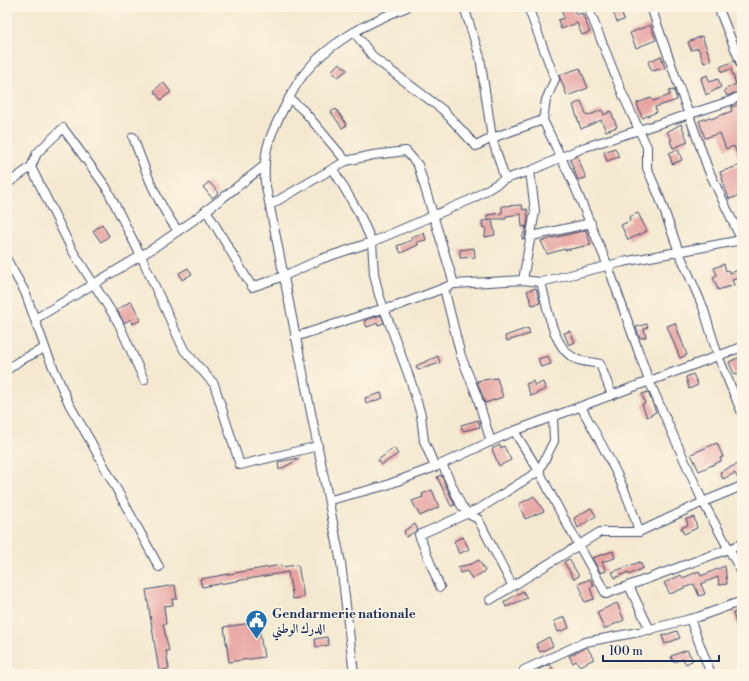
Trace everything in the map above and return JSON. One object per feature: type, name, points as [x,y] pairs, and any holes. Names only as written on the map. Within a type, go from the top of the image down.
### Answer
[{"type":"street","points":[[354,674],[341,563],[330,500],[295,337],[270,205],[264,166],[265,149],[289,98],[302,77],[316,61],[354,32],[407,7]]},
{"type":"street","points":[[464,7],[480,57],[492,138],[505,179]]},
{"type":"street","points":[[528,7],[555,79],[546,100],[543,120],[591,223],[649,381],[703,502],[742,573]]},
{"type":"street","points":[[588,7],[623,95],[647,147],[647,168],[679,252],[703,307],[718,356],[742,413]]},
{"type":"street","points":[[295,337],[397,306],[454,284],[523,280],[541,282],[608,266],[742,240],[708,169],[690,114],[651,7]]},
{"type":"street","points":[[718,7],[742,66]]},
{"type":"street","points":[[354,32],[374,58],[443,110],[476,146],[492,138],[543,120]]},
{"type":"street","points":[[206,210],[252,287],[284,276],[321,259],[372,242],[472,199],[505,179],[530,171],[585,147],[690,114],[742,95]]},
{"type":"street","points":[[289,98],[304,111],[346,161]]},
{"type":"street","points":[[7,184],[31,167],[37,154],[63,128],[106,187],[141,256],[184,350],[214,384],[240,465],[318,446]]},
{"type":"street","points":[[133,137],[150,182],[167,216],[178,231]]},
{"type":"street","points":[[270,205],[346,161],[373,155],[406,151],[418,165],[454,284]]},
{"type":"street","points":[[35,319],[141,256],[178,231],[264,166]]},
{"type":"street","points":[[31,167],[72,250],[118,322],[144,380]]},
{"type":"street","points":[[333,169],[360,215],[372,242],[374,274],[378,295],[385,309],[400,355],[411,382],[421,415],[424,441],[461,504],[468,514],[478,519],[512,585]]},
{"type":"street","points":[[523,280],[532,236],[535,211],[530,171]]},
{"type":"street","points":[[532,236],[591,223]]},
{"type":"street","points":[[7,260],[25,292],[45,348],[69,404],[159,567]]},
{"type":"street","points":[[541,282],[557,340],[564,351],[576,359],[600,364],[612,395]]},
{"type":"street","points":[[444,288],[461,356],[478,396],[491,442]]},
{"type":"street","points":[[330,500],[384,486],[438,465],[514,431],[742,347]]},
{"type":"street","points":[[7,370],[19,361],[45,348]]},
{"type":"street","points":[[581,407],[608,455],[634,512],[639,532]]},
{"type":"street","points":[[440,586],[419,535],[468,514],[504,494],[539,471],[554,441],[553,417]]},
{"type":"street","points":[[514,431],[539,471],[606,594],[742,544]]},
{"type":"street","points":[[490,600],[578,544],[600,532],[639,532],[703,502],[742,486]]},
{"type":"street","points":[[630,586],[650,630]]},
{"type":"street","points":[[524,670],[585,642],[650,630],[690,619],[742,601]]},
{"type":"street","points":[[690,619],[711,674]]},
{"type":"building","points":[[560,7],[573,7],[576,15],[582,13],[590,32],[582,35],[577,23],[561,29],[558,20],[564,18]]},
{"type":"building","points":[[611,7],[637,8],[622,14],[624,20],[617,22]]},
{"type":"building","points":[[650,25],[656,40],[636,48],[630,33]]},
{"type":"building","points":[[702,36],[711,60],[704,63],[698,48],[691,50],[688,42]]},
{"type":"building","points":[[661,56],[665,68],[652,71],[648,62]]},
{"type":"building","points":[[734,61],[738,70],[742,71],[742,90],[727,96],[724,90],[736,84],[731,69],[722,72],[720,67]]},
{"type":"building","points":[[339,63],[347,70],[338,77],[331,71]]},
{"type":"building","points":[[580,68],[588,88],[567,96],[559,75]]},
{"type":"building","points":[[707,75],[710,82],[718,79],[721,87],[706,95],[701,78]]},
{"type":"building","points":[[163,82],[171,92],[161,100],[154,91]]},
{"type":"building","points":[[674,90],[677,100],[655,107],[657,112],[642,118],[637,103],[651,98],[653,101],[670,95],[669,91]]},
{"type":"building","points":[[581,101],[587,116],[602,110],[604,115],[611,111],[617,127],[606,131],[601,120],[581,129],[573,105]]},
{"type":"building","points":[[742,104],[742,195],[729,199],[720,172],[741,165],[734,146],[726,149],[720,133],[705,138],[699,121],[710,117],[711,119],[732,111],[731,107]]},
{"type":"building","points":[[336,109],[347,125],[342,128],[331,112]]},
{"type":"building","points":[[681,124],[688,142],[673,148],[670,141],[672,140],[667,132]]},
{"type":"building","points":[[615,148],[619,157],[607,161],[604,152]]},
{"type":"building","points":[[678,149],[682,160],[672,164],[669,153]]},
{"type":"building","points":[[577,156],[586,178],[578,180],[570,159]]},
{"type":"building","points":[[209,182],[219,193],[212,198],[203,187]]},
{"type":"building","points":[[522,205],[523,210],[527,209],[528,219],[525,239],[522,239],[526,226],[522,227],[521,214],[506,216],[506,219],[487,219],[487,215],[502,213],[502,206]]},
{"type":"building","points":[[638,213],[647,231],[628,240],[621,225],[630,221],[629,217]]},
{"type":"building","points":[[492,220],[495,235],[485,237],[486,227],[483,228],[482,221]]},
{"type":"building","points":[[102,224],[109,236],[101,242],[93,231]]},
{"type":"building","points":[[586,230],[591,245],[565,249],[547,254],[541,241]]},
{"type":"building","points":[[424,233],[426,240],[417,242],[418,245],[401,253],[397,246],[412,240],[411,237]]},
{"type":"building","points":[[474,248],[475,257],[460,258],[460,250]]},
{"type":"building","points":[[724,264],[726,271],[728,270],[730,273],[742,269],[742,277],[732,280],[734,285],[718,290],[713,277],[717,275],[714,268]]},
{"type":"building","points":[[188,268],[192,274],[182,280],[179,273]]},
{"type":"building","points":[[536,288],[540,303],[532,305],[527,291]]},
{"type":"building","points":[[131,301],[141,320],[133,324],[131,319],[124,323],[117,310]]},
{"type":"building","points":[[381,315],[384,323],[378,325],[378,323],[367,327],[364,321]]},
{"type":"building","points":[[675,323],[687,355],[680,358],[667,326]]},
{"type":"building","points":[[647,324],[648,327],[644,329],[646,337],[640,338],[636,327]]},
{"type":"building","points":[[528,328],[530,334],[507,341],[505,336]]},
{"type":"building","points":[[570,331],[575,342],[569,345],[564,333]]},
{"type":"building","points":[[438,356],[440,363],[418,370],[416,366]]},
{"type":"building","points":[[548,356],[551,364],[541,367],[538,359]]},
{"type":"building","points":[[742,356],[742,386],[737,373],[734,374],[729,362]]},
{"type":"building","points":[[693,374],[698,385],[689,389],[686,377]]},
{"type":"building","points":[[497,378],[503,397],[485,403],[477,381]]},
{"type":"building","points":[[533,381],[535,386],[543,382],[546,389],[531,396],[526,384]]},
{"type":"building","points":[[648,392],[656,412],[647,417],[642,404],[645,403],[642,394]]},
{"type":"building","points":[[381,393],[383,398],[366,404],[365,398]]},
{"type":"building","points":[[478,420],[480,427],[463,431],[461,425]]},
{"type":"building","points":[[717,443],[723,457],[720,458],[721,461],[699,471],[691,454]]},
{"type":"building","points":[[500,445],[501,448],[504,446],[511,460],[499,466],[492,449]]},
{"type":"building","points":[[394,448],[398,454],[381,465],[378,460]]},
{"type":"building","points":[[299,459],[279,470],[278,462]]},
{"type":"building","points":[[742,462],[742,481],[739,481],[735,473],[723,479],[720,472]]},
{"type":"building","points":[[441,475],[455,505],[451,506],[437,477]]},
{"type":"building","points":[[432,490],[439,507],[420,516],[412,501],[423,497],[422,494]]},
{"type":"building","points":[[534,496],[544,511],[525,519],[519,504]]},
{"type":"building","points":[[591,508],[596,516],[578,528],[574,518]]},
{"type":"building","points":[[694,517],[697,528],[684,534],[681,528],[688,525],[686,519]]},
{"type":"building","points":[[415,524],[418,530],[406,537],[404,531]]},
{"type":"building","points":[[463,537],[469,549],[459,554],[454,541]]},
{"type":"building","points":[[613,551],[615,558],[602,562],[606,571],[601,573],[592,558]]},
{"type":"building","points":[[569,559],[579,576],[574,579],[564,562]]},
{"type":"building","points":[[479,560],[485,571],[472,579],[467,571],[460,573],[458,567],[471,564]]},
{"type":"building","points":[[640,562],[643,568],[629,575],[628,572],[615,578],[612,572]]},
{"type":"building","points":[[281,565],[281,567],[298,565],[304,597],[293,599],[288,572],[202,587],[200,579]]},
{"type":"building","points":[[725,566],[727,584],[719,585],[718,577],[701,584],[705,594],[699,596],[694,584],[670,594],[664,583],[681,575],[683,578],[699,571],[701,576]]},
{"type":"building","points":[[590,579],[594,586],[590,588],[594,599],[585,602],[581,594],[583,593],[578,584]]},
{"type":"building","points":[[175,585],[177,599],[172,599],[173,605],[164,606],[166,624],[163,624],[169,651],[166,651],[169,669],[159,671],[146,590]]},
{"type":"building","points":[[523,591],[527,598],[506,607],[504,602]]},
{"type":"building","points":[[617,603],[624,620],[604,629],[597,612]]},
{"type":"building","points":[[742,610],[742,624],[737,627],[733,613]]},
{"type":"building","points":[[565,617],[569,628],[558,632],[554,621]]},
{"type":"building","points":[[258,622],[264,657],[229,662],[224,627]]},
{"type":"building","points":[[677,631],[680,638],[665,644],[662,636]]},
{"type":"building","points":[[327,637],[329,645],[316,647],[315,639]]},
{"type":"building","points":[[549,637],[553,646],[540,652],[536,644]]},
{"type":"building","points":[[587,647],[594,659],[580,666],[576,661],[573,663],[569,656]]},
{"type":"building","points":[[687,650],[693,660],[686,664],[683,659],[673,662],[671,656]]},
{"type":"building","points":[[550,664],[555,674],[541,674],[539,669]]},
{"type":"place","name":"Gendarmerie nationale الدرك الوطني","points":[[257,640]]}]
